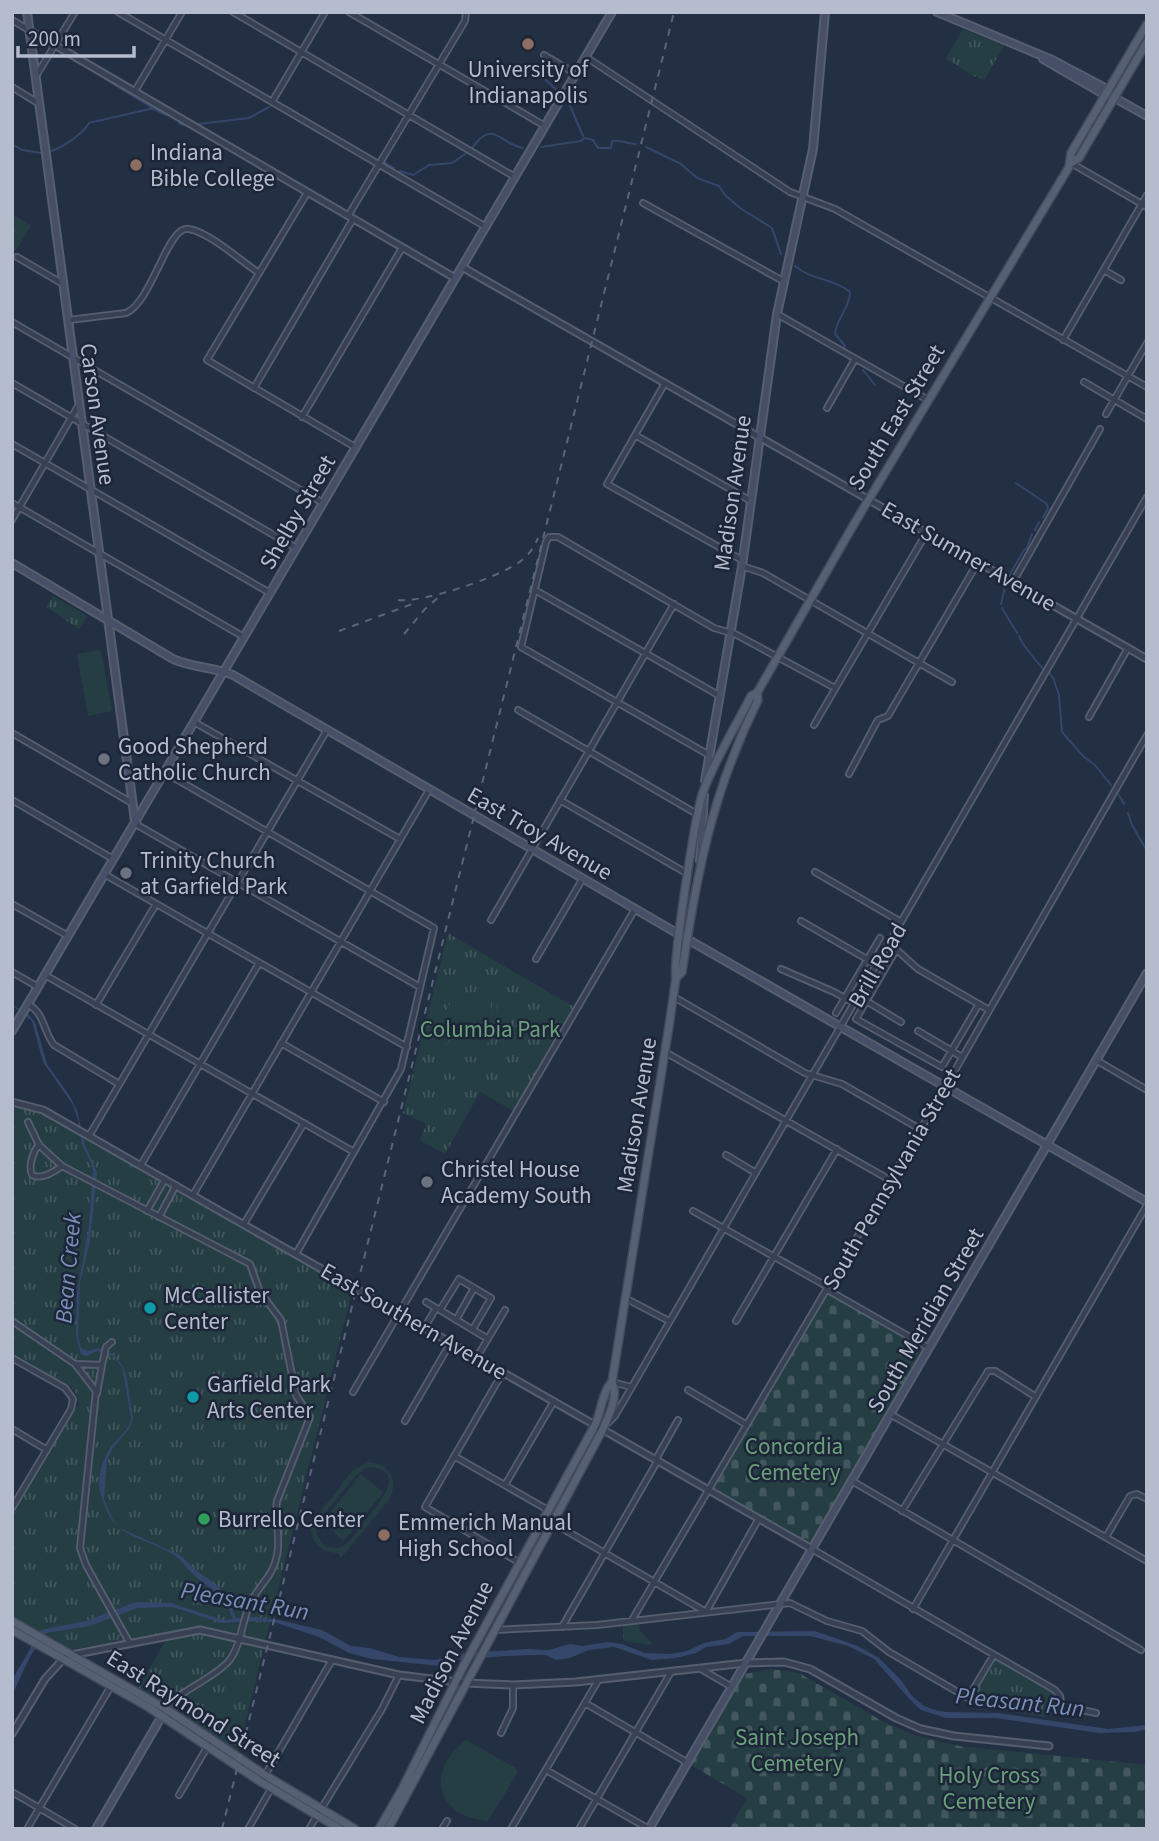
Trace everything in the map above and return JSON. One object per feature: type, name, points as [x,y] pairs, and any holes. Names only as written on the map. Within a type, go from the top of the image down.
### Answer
[{"type":"main road","name":"Carson Avenue","points":[[27,12],[135,821]]},
{"type":"main road","name":"Shelby Street","points":[[12,1031],[612,12]]},
{"type":"main road","name":"Madison Avenue","points":[[676,978],[682,972],[700,863],[699,844],[705,808],[703,791],[742,563],[777,314],[814,147],[825,12]]},
{"type":"main road","points":[[937,12],[1069,68],[1147,116]]},
{"type":"main road","name":"South East Street","points":[[1071,163],[1071,153],[1146,27]]},
{"type":"main road","name":"South East Street","points":[[699,803],[751,696],[757,693],[869,498],[1071,163],[1079,158],[1147,42]]},
{"type":"main road","name":"East Troy Avenue","points":[[12,563],[182,663],[223,671],[1147,1203]]},
{"type":"main road","name":"South East Street","points":[[700,863],[725,776],[758,701],[757,693]]},
{"type":"main road","name":"Madison Avenue","points":[[379,1829],[460,1683],[474,1667],[603,1429],[613,1400],[615,1388],[612,1382],[674,997],[674,971],[699,803]]},
{"type":"main road","name":"South Meridian Street","points":[[649,1829],[1147,973]]},
{"type":"main road","name":"Madison Avenue","points":[[388,1829],[460,1683],[463,1667],[595,1425],[607,1386],[612,1382]]},
{"type":"main road","name":"East Raymond Street","points":[[13,1625],[164,1713],[263,1779],[319,1812],[355,1829]]},
{"type":"main road","points":[[96,1829],[164,1713]]},
{"type":"main road","name":"East Raymond Street","points":[[319,1812],[340,1829]]},
{"type":"street","points":[[36,77],[75,12]]},
{"type":"street","points":[[118,12],[486,227]]},
{"type":"street","points":[[135,91],[182,12]]},
{"type":"street","points":[[233,12],[515,177]]},
{"type":"street","points":[[272,102],[325,12]]},
{"type":"street","points":[[349,12],[545,126]]},
{"type":"street","points":[[254,388],[378,165],[465,21],[466,13]]},
{"type":"street","points":[[12,20],[456,278]]},
{"type":"street","points":[[544,55],[576,74]]},
{"type":"street","points":[[586,57],[784,189],[838,210],[1147,387]]},
{"type":"street","points":[[12,87],[39,103]]},
{"type":"street","points":[[1071,163],[1144,206]]},
{"type":"street","points":[[307,192],[207,360],[355,447]]},
{"type":"street","points":[[1063,340],[1144,206],[1147,195]]},
{"type":"street","points":[[643,203],[783,281]]},
{"type":"street","points":[[69,320],[133,310],[164,260],[174,235],[181,229],[188,228],[237,256],[259,273]]},
{"type":"street","points":[[302,417],[402,248]]},
{"type":"street","points":[[17,257],[64,285]]},
{"type":"street","name":"East Sumner Avenue","points":[[462,267],[1147,659]]},
{"type":"street","points":[[1104,270],[1121,280]]},
{"type":"street","points":[[777,314],[929,400]]},
{"type":"street","points":[[12,322],[323,503]]},
{"type":"street","points":[[1106,414],[1147,343]]},
{"type":"street","points":[[827,408],[855,359]]},
{"type":"street","points":[[1084,382],[1147,419]]},
{"type":"street","points":[[12,383],[296,548]]},
{"type":"street","points":[[666,383],[607,484],[953,682]]},
{"type":"street","points":[[12,520],[79,405]]},
{"type":"street","points":[[1013,582],[1100,429]]},
{"type":"street","points":[[635,435],[751,501]]},
{"type":"street","points":[[12,444],[270,593]]},
{"type":"street","name":"Brill Road","points":[[603,1429],[615,1416],[1147,498]]},
{"type":"street","points":[[12,503],[244,637]]},
{"type":"street","points":[[814,725],[927,531]]},
{"type":"street","points":[[710,755],[521,647],[546,542],[551,536],[558,537],[714,628],[731,633],[835,688]]},
{"type":"street","points":[[849,774],[878,720],[888,716],[978,561]]},
{"type":"street","points":[[535,590],[721,697]]},
{"type":"street","points":[[491,920],[674,604]]},
{"type":"street","points":[[1089,717],[1128,648]]},
{"type":"street","points":[[518,710],[698,814]]},
{"type":"street","points":[[194,721],[400,839]]},
{"type":"street","points":[[88,1135],[327,730]]},
{"type":"street","points":[[12,733],[133,804]]},
{"type":"street","name":"South Pennsylvania Street","points":[[632,1620],[946,1086],[1147,735]]},
{"type":"street","points":[[164,772],[434,928],[401,1069],[296,1254]]},
{"type":"street","points":[[192,1195],[430,789]]},
{"type":"street","points":[[12,800],[113,859]]},
{"type":"street","points":[[561,800],[688,874]]},
{"type":"street","points":[[135,821],[137,825],[420,987]]},
{"type":"street","points":[[815,872],[901,922]]},
{"type":"street","points":[[104,874],[407,1047]]},
{"type":"street","points":[[536,959],[583,878]]},
{"type":"street","points":[[12,904],[68,936]]},
{"type":"street","points":[[96,1005],[156,904]]},
{"type":"street","points":[[353,1392],[635,909]]},
{"type":"street","points":[[801,921],[877,965]]},
{"type":"street","points":[[836,1013],[880,938]]},
{"type":"street","points":[[889,943],[918,969],[989,1010]]},
{"type":"street","points":[[896,950],[856,1019],[942,1067],[979,1004]]},
{"type":"street","points":[[141,1165],[260,963]]},
{"type":"street","points":[[781,969],[855,1003]]},
{"type":"street","points":[[12,972],[38,987]]},
{"type":"street","points":[[45,975],[354,1152]]},
{"type":"street","points":[[858,996],[901,1022]]},
{"type":"street","points":[[674,997],[805,1073],[842,1084],[920,1129]]},
{"type":"street","points":[[27,1005],[41,1014],[47,1035],[54,1045],[119,1084]]},
{"type":"street","points":[[918,1031],[962,1057]]},
{"type":"street","points":[[281,1043],[384,1102]]},
{"type":"street","points":[[665,1052],[890,1180]]},
{"type":"street","points":[[1096,1060],[1147,1090]]},
{"type":"street","name":"East Southern Avenue","points":[[12,1102],[38,1108],[76,1128],[812,1549]]},
{"type":"street","points":[[28,1122],[39,1144],[62,1166],[250,1264],[260,1292],[281,1320],[296,1395],[310,1417],[277,1501],[279,1545],[275,1565],[248,1607],[233,1654],[227,1663],[184,1691],[164,1713]]},
{"type":"street","points":[[244,1224],[304,1123]]},
{"type":"street","points":[[39,1144],[30,1170],[32,1175],[39,1177],[62,1166]]},
{"type":"street","points":[[736,1321],[837,1149]]},
{"type":"street","points":[[726,1155],[756,1173]]},
{"type":"street","points":[[147,1211],[165,1179]]},
{"type":"street","points":[[159,1217],[176,1185]]},
{"type":"street","points":[[913,1609],[1147,1203]]},
{"type":"street","points":[[693,1211],[774,1255],[929,1348]]},
{"type":"street","points":[[425,1328],[459,1279],[491,1297],[472,1329]]},
{"type":"street","points":[[456,1320],[474,1288]]},
{"type":"street","points":[[625,1298],[669,1321]]},
{"type":"street","points":[[426,1302],[488,1339]]},
{"type":"street","points":[[477,1357],[505,1310]]},
{"type":"street","points":[[12,1321],[75,1364],[97,1394]]},
{"type":"street","points":[[112,1342],[107,1347],[97,1394],[80,1543],[86,1565],[129,1642]]},
{"type":"street","points":[[405,1421],[451,1342]]},
{"type":"street","points":[[12,1358],[65,1388],[72,1396],[71,1409],[15,1498],[12,1508]]},
{"type":"street","points":[[75,1364],[103,1362]]},
{"type":"street","points":[[902,1511],[988,1371],[995,1370],[1036,1397]]},
{"type":"street","points":[[503,1372],[425,1507],[520,1563]]},
{"type":"street","points":[[612,1382],[631,1387]]},
{"type":"street","points":[[688,1390],[747,1424]]},
{"type":"street","points":[[505,1485],[554,1401]]},
{"type":"street","points":[[890,1414],[1147,1561]]},
{"type":"street","points":[[562,1628],[678,1420]]},
{"type":"street","points":[[12,1429],[47,1450]]},
{"type":"street","points":[[454,1456],[548,1510]]},
{"type":"street","points":[[852,1481],[1142,1650]]},
{"type":"street","points":[[1106,1537],[1130,1496],[1137,1494],[1147,1499]]},
{"type":"street","points":[[706,1612],[758,1520]]},
{"type":"street","points":[[552,1522],[706,1612]]},
{"type":"street","points":[[812,1549],[1055,1690],[1060,1696],[1062,1708],[1096,1713]]},
{"type":"street","points":[[493,1630],[562,1628],[794,1604],[827,1621],[862,1631],[892,1654],[968,1698],[993,1656]]},
{"type":"street","points":[[12,1734],[43,1683],[66,1656],[197,1630],[241,1634],[332,1660],[399,1675],[460,1683],[513,1685],[781,1661],[803,1667],[896,1718],[925,1730],[958,1737],[1049,1746]]},
{"type":"street","points":[[263,1779],[332,1660]]},
{"type":"street","points":[[699,1668],[732,1687]]},
{"type":"street","points":[[579,1829],[671,1672]]},
{"type":"street","points":[[309,1829],[399,1675]]},
{"type":"street","points":[[511,1829],[599,1679]]},
{"type":"street","points":[[27,1829],[113,1683]]},
{"type":"street","points":[[501,1733],[513,1708],[513,1685]]},
{"type":"street","points":[[585,1703],[688,1762]]},
{"type":"street","points":[[179,1795],[210,1743]]},
{"type":"street","points":[[546,1770],[649,1829]]},
{"type":"street","points":[[248,1829],[274,1785]]},
{"type":"street","points":[[12,1792],[75,1829]]},
{"type":"street","points":[[442,1829],[447,1821]]},
{"type":"green space","points":[[963,29],[1004,46],[985,79],[973,76],[946,58]]},
{"type":"green space","points":[[12,214],[31,226],[16,250],[12,251]]},
{"type":"green space","points":[[53,596],[87,616],[79,629],[47,607]]},
{"type":"green space","points":[[101,650],[112,711],[88,716],[77,654]]},
{"type":"green space","name":"Columbia Park","points":[[448,933],[574,1007],[514,1111],[480,1092],[445,1154],[419,1140],[427,1124],[403,1113]]},
{"type":"green space","points":[[475,976],[485,979],[492,984],[498,997],[479,1077],[475,1076],[475,1073],[454,1076],[445,1068],[440,1055],[450,1004],[459,986],[466,979]],"holes":[[[481,982],[489,986],[493,1001],[478,1063],[471,1071],[456,1072],[448,1066],[444,1053],[459,991],[465,984]]]},
{"type":"green space","points":[[461,997],[491,1004],[477,1058],[447,1050]]},
{"type":"green space","points":[[22,1105],[37,1110],[352,1291],[238,1752],[138,1688],[171,1631],[71,1650],[12,1617],[12,1514],[78,1405],[77,1395],[72,1388],[12,1353],[12,1106]]},
{"type":"green space","name":"Concordia Cemetery","points":[[828,1293],[924,1349],[808,1546],[711,1489]]},
{"type":"green space","points":[[368,1462],[376,1463],[387,1469],[393,1486],[389,1500],[341,1558],[338,1553],[326,1551],[317,1545],[311,1529],[312,1522],[353,1470]],"holes":[[[369,1467],[381,1470],[387,1475],[389,1482],[382,1499],[345,1545],[338,1548],[325,1546],[317,1535],[316,1527],[320,1519],[357,1474]]]},
{"type":"green space","points":[[361,1474],[383,1492],[344,1541],[322,1523]]},
{"type":"green space","points":[[639,1623],[640,1631],[651,1645],[623,1641],[623,1625]]},
{"type":"green space","points":[[996,1658],[1059,1694],[1060,1711],[1044,1717],[968,1704]]},
{"type":"green space","points":[[772,1669],[799,1673],[884,1722],[917,1736],[959,1746],[1147,1765],[1147,1829],[729,1829],[747,1798],[691,1765],[744,1674]]},
{"type":"green space","points":[[466,1740],[516,1768],[518,1772],[488,1821],[469,1817],[454,1809],[442,1790],[443,1769],[448,1758]]},
{"type":"water","name":"Bean Creek","points":[[12,1005],[28,1014],[35,1022],[47,1064],[71,1098],[85,1145],[97,1172],[90,1241],[80,1283],[78,1336],[81,1348],[88,1351],[98,1348],[113,1354],[123,1366],[126,1374],[133,1418],[129,1429],[112,1449],[107,1460],[104,1499],[117,1526],[106,1509],[99,1483],[105,1457],[127,1428],[131,1417],[122,1367],[113,1356],[97,1351],[87,1356],[81,1354],[76,1337],[77,1293],[89,1226],[93,1168],[82,1144],[73,1105],[43,1062],[32,1021]]},
{"type":"water","name":"Pleasant Run","points":[[120,1528],[180,1555],[217,1585],[228,1599],[236,1618],[279,1620],[322,1630],[351,1646],[370,1648],[399,1657],[435,1660],[464,1653],[548,1650],[570,1644],[583,1646],[607,1642],[622,1644],[645,1653],[670,1654],[725,1639],[737,1632],[815,1631],[858,1646],[879,1658],[901,1680],[912,1696],[924,1706],[935,1710],[998,1713],[1108,1729],[1147,1725],[1147,1729],[1099,1733],[995,1718],[946,1718],[921,1710],[874,1659],[848,1646],[810,1636],[743,1636],[729,1644],[706,1647],[696,1653],[652,1660],[614,1647],[589,1650],[570,1658],[556,1660],[545,1655],[507,1656],[456,1660],[439,1666],[372,1659],[349,1653],[319,1637],[277,1623],[222,1623],[172,1607],[138,1608],[90,1626],[46,1633],[30,1657],[12,1695],[12,1680],[41,1630],[86,1621],[136,1602],[171,1603],[223,1620],[233,1619],[221,1598],[174,1555]]},
{"type":"waterway","points":[[539,74],[559,92]]},
{"type":"waterway","points":[[105,79],[154,109]]},
{"type":"waterway","points":[[567,99],[583,136]]},
{"type":"waterway","points":[[198,124],[249,118],[269,107]]},
{"type":"waterway","points":[[51,151],[72,140],[89,123],[150,109],[166,115]]},
{"type":"waterway","points":[[179,123],[183,125]]},
{"type":"waterway","points":[[472,148],[480,139],[491,134],[523,148]]},
{"type":"waterway","points":[[541,147],[581,141],[584,138],[593,140],[598,148],[611,148],[612,141],[636,144]]},
{"type":"waterway","points":[[12,144],[22,150],[41,153]]},
{"type":"waterway","points":[[646,147],[681,164],[697,178],[719,186],[740,208],[772,228],[781,254]]},
{"type":"waterway","points":[[400,171],[413,175],[429,165],[452,163],[468,152]]},
{"type":"waterway","points":[[384,162],[394,168]]},
{"type":"waterway","points":[[795,266],[850,292],[835,334],[845,346],[843,349]]},
{"type":"waterway","points":[[842,353],[851,361]]},
{"type":"waterway","points":[[863,370],[875,385]]},
{"type":"waterway","points":[[1016,483],[1047,504],[1048,509],[1043,517]]},
{"type":"waterway","points":[[1035,530],[1039,522]]},
{"type":"waterway","points":[[1009,576],[1027,548],[1032,534]]},
{"type":"waterway","points":[[1001,604],[1006,582]]},
{"type":"waterway","points":[[1002,608],[1017,633]]},
{"type":"waterway","points":[[1019,636],[1044,670]]},
{"type":"waterway","points":[[1049,673],[1059,695],[1062,732],[1111,785]]},
{"type":"waterway","points":[[1119,795],[1124,804]]},
{"type":"waterway","points":[[1128,813],[1147,851]]},
{"type":"railway","points":[[222,1829],[674,12]]},
{"type":"railway","points":[[398,600],[439,594],[503,571],[525,558],[538,538]]},
{"type":"railway","points":[[404,634],[440,596]]},
{"type":"railway","points":[[339,631],[415,603]]},
{"type":"place","name":"University of Indianapolis","points":[[528,44]]},
{"type":"place","name":"Indiana Bible College","points":[[136,165]]},
{"type":"place","name":"Good Shepherd Catholic Church","points":[[104,759]]},
{"type":"place","name":"Trinity Church at Garfield Park","points":[[126,873]]},
{"type":"place","name":"Christel House Academy South","points":[[427,1182]]},
{"type":"place","name":"McCallister Center","points":[[150,1308]]},
{"type":"place","name":"Garfield Park Arts Center","points":[[193,1397]]},
{"type":"place","name":"Burrello Center","points":[[204,1519]]},
{"type":"place","name":"Emmerich Manual High School","points":[[384,1535]]},
{"type":"park label","name":"Saint Joseph Cemetery","points":[[797,1750]]},
{"type":"park label","name":"Holy Cross Cemetery","points":[[989,1788]]}]
